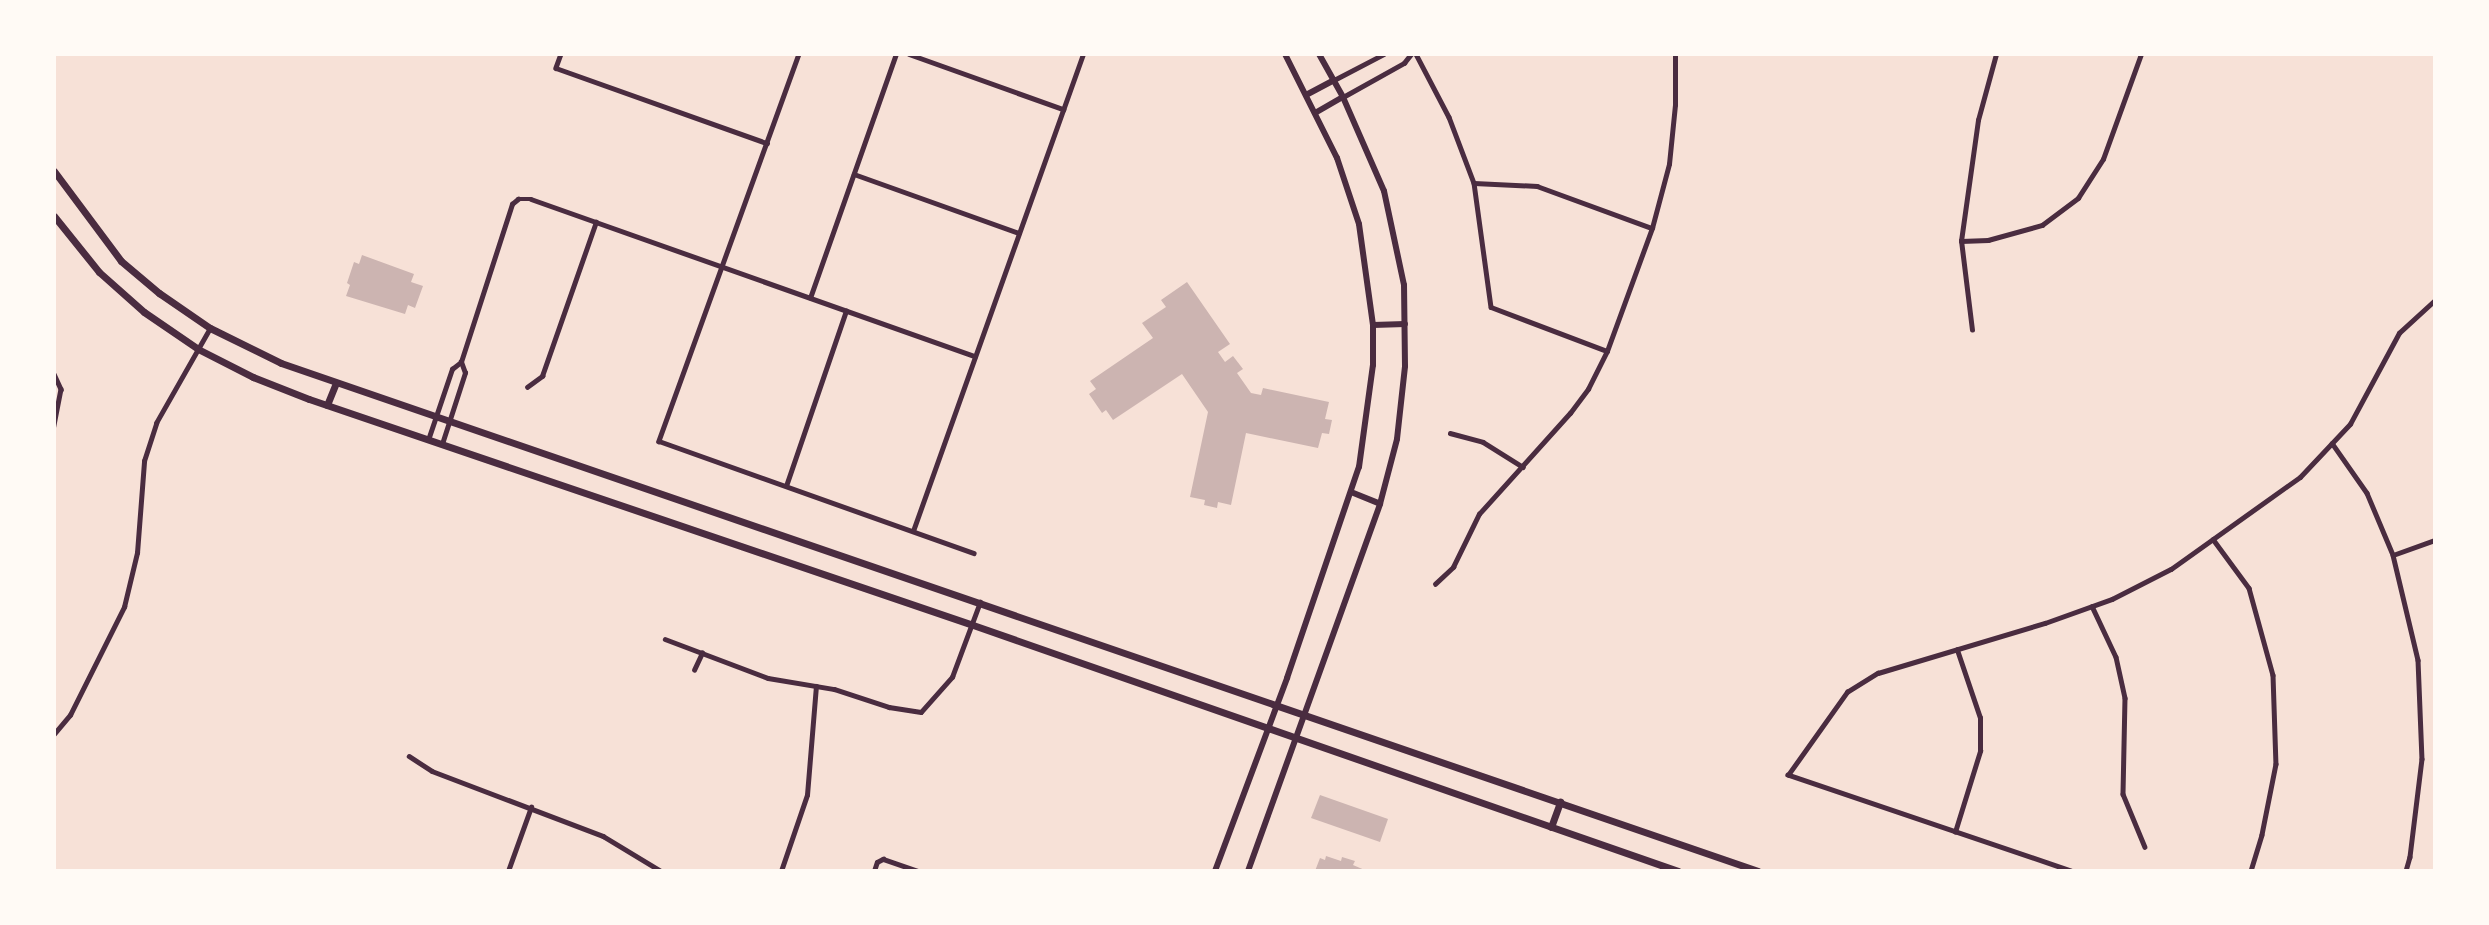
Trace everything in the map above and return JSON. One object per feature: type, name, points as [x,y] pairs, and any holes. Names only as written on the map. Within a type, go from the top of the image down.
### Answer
[{"type":"main road","points":[[1215,871],[1278,704],[1359,467],[1373,365],[1373,325],[1359,224],[1348,185],[1285,54]]},
{"type":"main road","points":[[1248,871],[1380,504],[1397,439],[1405,366],[1404,285],[1384,191],[1343,97],[1319,54]]},
{"type":"main road","points":[[1306,95],[1334,80]]},
{"type":"main road","points":[[1315,113],[1343,97]]},
{"type":"main road","points":[[54,171],[121,261],[159,293],[210,328],[281,363],[435,418],[1306,713],[1758,871]]},
{"type":"main road","points":[[54,216],[99,272],[144,312],[198,349],[253,377],[327,405],[973,625],[1296,740],[1678,871]]},
{"type":"main road","points":[[1373,325],[1405,324]]},
{"type":"main road","points":[[327,405],[336,383]]},
{"type":"main road","points":[[1350,492],[1380,504]]},
{"type":"main road","points":[[1551,827],[1560,802]]},
{"type":"street","points":[[561,54],[556,68],[767,143]]},
{"type":"street","points":[[799,54],[659,442],[974,553]]},
{"type":"street","points":[[810,298],[896,54]]},
{"type":"street","points":[[909,54],[1064,109]]},
{"type":"street","points":[[913,531],[1083,54]]},
{"type":"street","points":[[1334,80],[1384,54]]},
{"type":"street","points":[[1343,97],[1404,63],[1413,54],[1450,117],[1474,183],[1491,307],[1607,351]]},
{"type":"street","points":[[1435,584],[1453,567],[1479,514],[1570,414],[1588,389],[1607,351],[1652,228],[1669,164],[1675,105],[1675,54]]},
{"type":"street","points":[[1972,330],[1961,242],[1978,120],[1996,54]]},
{"type":"street","points":[[1961,242],[1988,240],[2042,225],[2078,198],[2103,159],[2141,54]]},
{"type":"street","points":[[854,174],[1019,233]]},
{"type":"street","points":[[1474,183],[1537,186],[1652,228]]},
{"type":"street","points":[[428,440],[452,369],[461,362],[490,265],[512,204],[518,199],[531,199],[975,356]]},
{"type":"street","points":[[527,387],[542,376],[596,222]]},
{"type":"street","points":[[2071,871],[1788,775],[1847,692],[1878,673],[2092,606],[2171,569],[2300,477],[2350,424],[2399,333],[2435,300]]},
{"type":"street","points":[[786,486],[846,311]]},
{"type":"street","points":[[54,734],[71,716],[124,607],[137,553],[144,461],[156,423],[210,328]]},
{"type":"street","points":[[442,444],[465,373],[461,362]]},
{"type":"street","points":[[54,374],[61,389],[54,426]]},
{"type":"street","points":[[1450,433],[1483,442],[1524,467]]},
{"type":"street","points":[[2332,443],[2367,493],[2393,555],[2418,660],[2421,759],[2410,857],[2406,871]]},
{"type":"street","points":[[2213,539],[2249,588],[2273,675],[2276,764],[2262,835],[2251,871]]},
{"type":"street","points":[[2393,555],[2435,540]]},
{"type":"street","points":[[665,639],[768,678],[843,691],[889,707],[921,712],[952,677],[981,602]]},
{"type":"street","points":[[2092,606],[2116,657],[2125,698],[2123,794],[2145,847]]},
{"type":"street","points":[[1955,832],[1980,751],[1980,718],[1957,650]]},
{"type":"street","points":[[694,670],[702,653]]},
{"type":"street","points":[[781,871],[805,805],[816,686]]},
{"type":"street","points":[[409,756],[432,771],[603,836],[661,871]]},
{"type":"street","points":[[508,871],[531,807]]},
{"type":"street","points":[[874,871],[877,863],[883,859],[918,871]]},
{"type":"building","points":[[362,255],[414,274],[411,282],[423,286],[415,308],[408,305],[405,314],[346,296],[354,262],[359,264]]},
{"type":"building","points":[[1187,282],[1230,344],[1218,352],[1225,362],[1233,356],[1243,369],[1237,373],[1251,393],[1261,395],[1263,388],[1329,402],[1325,419],[1332,420],[1329,434],[1322,433],[1318,448],[1246,433],[1231,505],[1218,502],[1217,508],[1204,505],[1205,500],[1190,497],[1208,412],[1182,374],[1113,420],[1106,410],[1102,413],[1089,394],[1096,389],[1090,381],[1153,338],[1142,323],[1166,307],[1161,300]]},
{"type":"building","points":[[1320,795],[1388,819],[1380,842],[1311,818]]},
{"type":"building","points":[[1326,856],[1341,861],[1342,857],[1355,861],[1353,865],[1367,871],[1315,871],[1320,858],[1325,860]]}]
